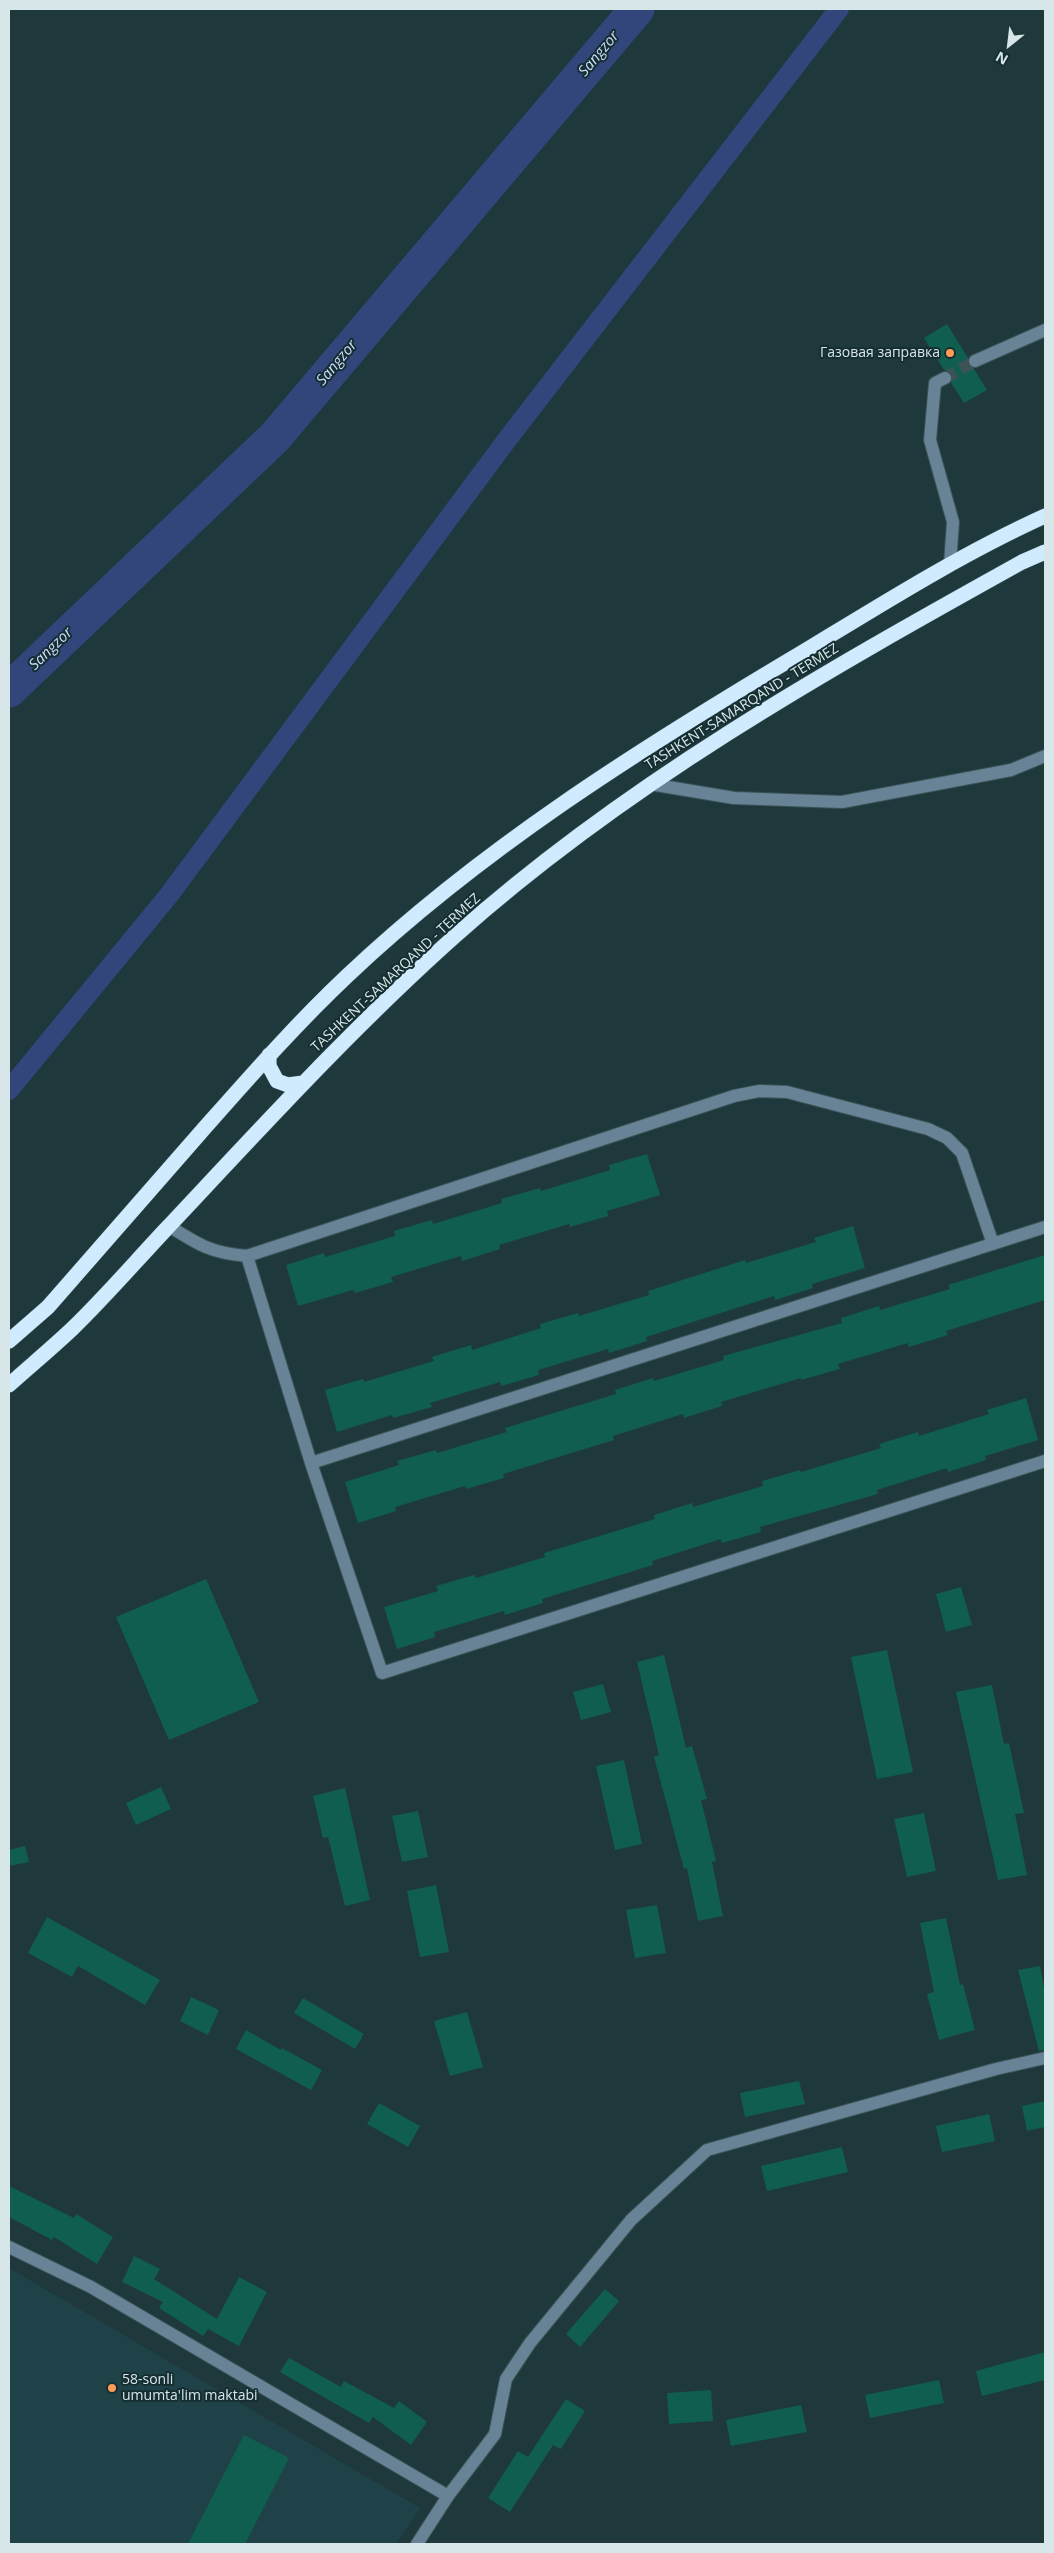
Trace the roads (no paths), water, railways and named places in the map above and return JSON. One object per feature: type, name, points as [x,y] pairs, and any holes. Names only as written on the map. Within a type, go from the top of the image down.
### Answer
[{"type":"highway","name":"TASHKENT-SAMARQAND - TERMEZ","points":[[9,1341],[48,1306],[269,1056],[347,976],[468,872],[541,819],[723,700],[950,564],[1002,536],[1045,516]]},
{"type":"highway","name":"TASHKENT-SAMARQAND - TERMEZ","points":[[9,1385],[72,1329],[355,1030],[456,935],[542,863],[650,784],[721,736],[869,646],[1022,562],[1045,552]]},
{"type":"highway","points":[[269,1056],[269,1066],[277,1081],[288,1085],[303,1083]]},
{"type":"street","points":[[975,361],[1045,330]]},
{"type":"street","points":[[945,378],[935,383],[930,440],[953,522],[950,564]]},
{"type":"street","points":[[650,784],[734,798],[842,802],[1011,770],[1045,756]]},
{"type":"street","points":[[169,1226],[197,1244],[220,1254],[247,1256],[734,1096],[759,1091],[787,1092],[928,1129],[947,1138],[962,1153],[993,1244]]},
{"type":"street","points":[[312,1463],[1045,1227]]},
{"type":"street","points":[[247,1256],[312,1463],[382,1673],[1045,1461]]},
{"type":"street","points":[[417,2544],[448,2496],[495,2434],[506,2379],[530,2342],[630,2220],[707,2150],[996,2069],[1045,2058]]},
{"type":"street","points":[[9,2247],[91,2287],[448,2496]]},
{"type":"waterway","name":"Sangzor","points":[[9,690],[275,437],[637,9]]},
{"type":"waterway","points":[[9,1090],[169,895],[506,441],[839,9]]},
{"type":"tunnel","points":[[945,378],[975,361]]},
{"type":"place","name":"Газовая заправка","points":[[950,353]]},
{"type":"place","name":"58-sonli umumta'lim maktabi","points":[[112,2388]]}]
